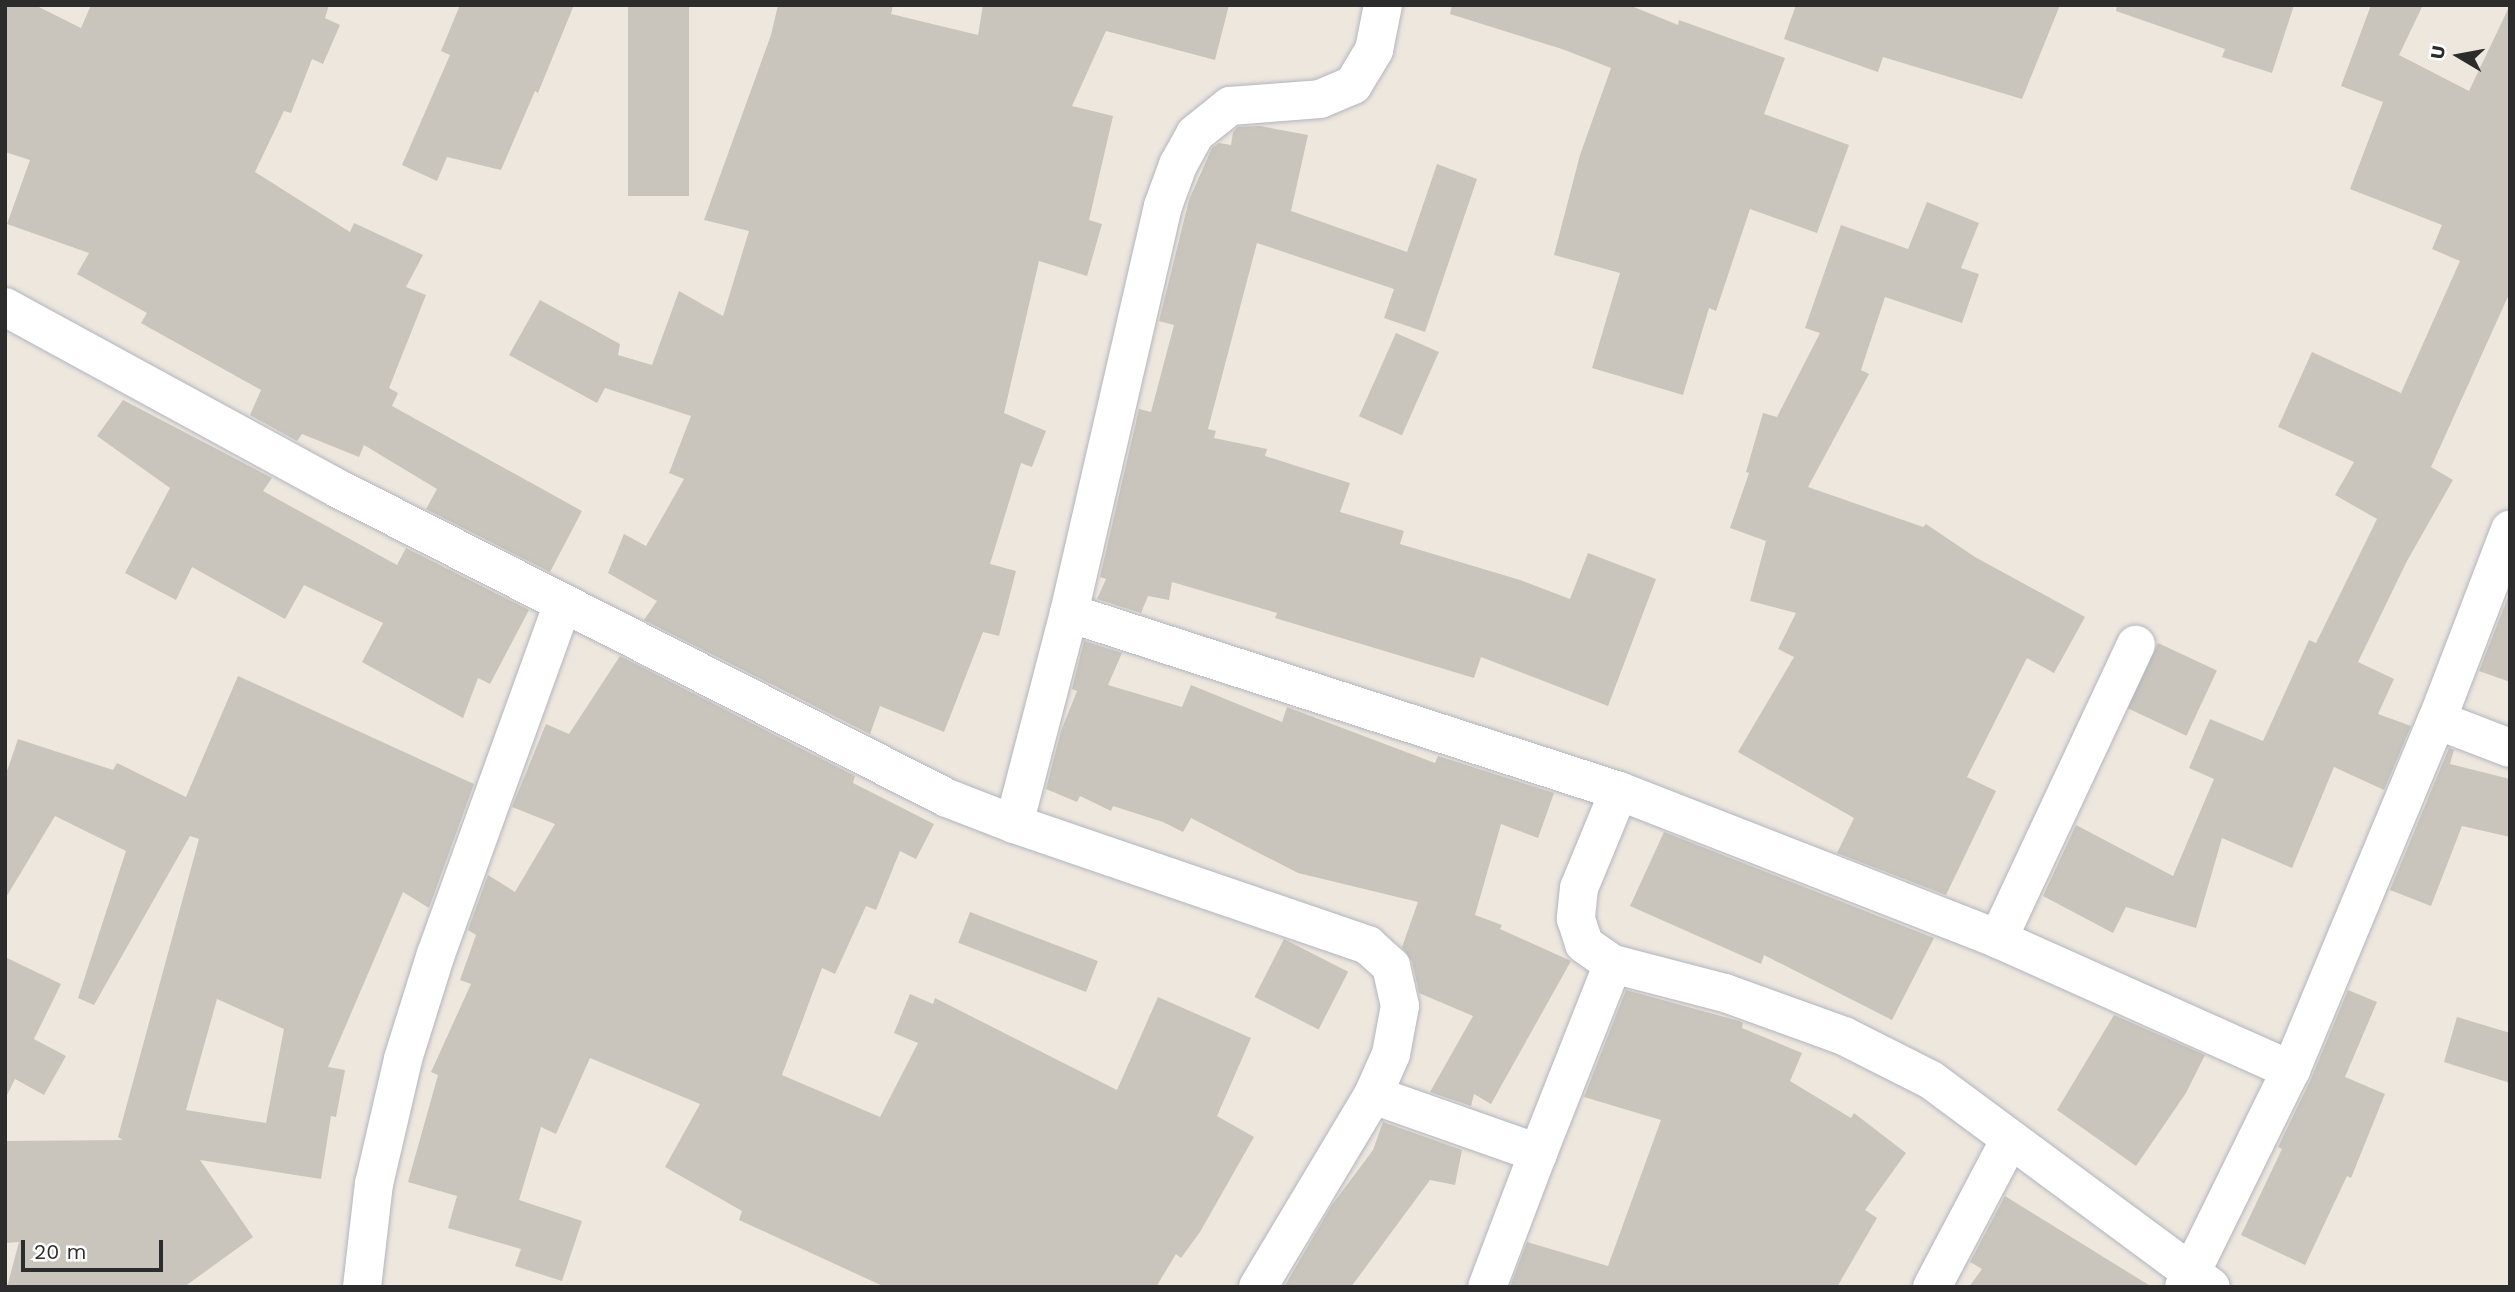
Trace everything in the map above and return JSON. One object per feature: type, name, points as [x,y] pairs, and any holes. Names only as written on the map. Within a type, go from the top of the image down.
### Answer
[{"type":"street","points":[[1014,824],[1069,613],[1163,206],[1178,164],[1195,134],[1230,106],[1320,99],[1353,85],[1374,50],[1383,5]]},
{"type":"street","points":[[5,307],[335,487],[947,798],[1014,824],[1368,946],[1391,966],[1400,1006],[1391,1054],[1373,1095],[1258,1287]]},
{"type":"street","points":[[1619,791],[1580,888],[1576,919],[1584,944],[1613,964],[1725,993],[1844,1035],[1931,1080],[2196,1282],[2291,1070],[2437,720],[2510,530]]},
{"type":"street","points":[[362,1287],[374,1184],[403,1059],[436,954],[563,603]]},
{"type":"street","points":[[1069,613],[1619,791],[1998,939],[2291,1070]]},
{"type":"street","points":[[1998,939],[2136,645]]},
{"type":"street","points":[[2437,720],[2510,748]]},
{"type":"street","points":[[1487,1287],[1613,964]]},
{"type":"street","points":[[1373,1095],[1538,1153]]},
{"type":"street","points":[[1931,1287],[2010,1139]]},
{"type":"building","points":[[5,5],[35,5],[81,28],[91,5],[329,5],[325,18],[340,25],[323,64],[312,59],[291,113],[284,111],[255,172],[350,232],[354,223],[423,255],[406,287],[426,295],[389,388],[398,393],[392,406],[582,511],[550,572],[426,509],[437,489],[364,445],[359,457],[302,434],[297,441],[250,415],[261,390],[141,323],[147,313],[77,274],[89,253],[7,224],[30,160],[5,152]]},
{"type":"building","points":[[460,5],[574,5],[538,93],[535,91],[501,170],[447,157],[437,181],[402,165],[450,55],[441,51]]},
{"type":"building","points":[[628,5],[689,5],[689,196],[628,196]]},
{"type":"building","points":[[778,5],[893,5],[891,14],[978,35],[983,5],[1229,5],[1215,60],[1106,31],[1072,106],[1113,116],[1089,220],[1102,224],[1087,276],[1039,261],[1004,413],[1046,431],[1032,467],[1021,463],[990,564],[1016,571],[999,636],[983,632],[944,732],[880,706],[870,734],[644,620],[657,601],[608,573],[624,534],[646,546],[684,479],[669,473],[691,416],[605,388],[597,403],[509,355],[540,300],[620,344],[618,355],[652,365],[679,291],[723,316],[749,231],[704,220],[771,35]]},
{"type":"building","points":[[1452,5],[1629,5],[1678,25],[1679,20],[1785,58],[1764,114],[1849,145],[1817,233],[1750,209],[1716,311],[1709,308],[1683,395],[1592,368],[1620,273],[1554,255],[1580,155],[1611,68],[1562,49],[1450,14]]},
{"type":"building","points":[[1796,5],[2060,5],[2022,99],[1883,57],[1878,72],[1784,39]]},
{"type":"building","points":[[2117,5],[2294,5],[2272,73],[2222,57],[2225,49],[2116,11]]},
{"type":"building","points":[[2371,5],[2423,5],[2399,55],[2469,91],[2510,5],[2510,292],[2431,467],[2453,480],[2407,561],[2358,662],[2394,679],[2378,714],[2411,726],[2384,790],[2334,767],[2292,868],[2222,838],[2196,928],[2126,907],[2113,933],[2043,896],[2076,825],[2173,876],[2214,779],[2189,768],[2210,719],[2263,741],[2309,640],[2316,643],[2377,519],[2335,495],[2354,462],[2278,427],[2312,352],[2401,393],[2460,261],[2432,249],[2442,225],[2350,189],[2383,102],[2341,86]]},
{"type":"building","points":[[1260,126],[1308,135],[1291,211],[1407,252],[1437,164],[1477,179],[1425,332],[1384,318],[1394,289],[1257,243],[1208,429],[1216,431],[1214,438],[1267,449],[1265,456],[1350,483],[1340,512],[1404,531],[1400,544],[1520,580],[1570,599],[1588,553],[1656,579],[1608,706],[1481,657],[1474,678],[1275,618],[1277,613],[1172,582],[1169,600],[1148,596],[1141,613],[1097,599],[1106,579],[1100,577],[1139,409],[1151,412],[1174,325],[1159,321],[1189,200],[1212,148],[1219,143],[1231,145],[1233,132],[1238,127]]},
{"type":"building","points":[[1927,202],[1979,223],[1961,268],[1979,274],[1962,323],[1885,297],[1861,370],[1869,374],[1808,487],[1923,527],[1926,524],[1975,557],[2085,617],[2054,673],[2027,658],[1967,777],[1996,791],[1946,895],[1837,853],[1854,818],[1738,752],[1794,657],[1778,649],[1796,613],[1750,601],[1766,541],[1730,528],[1749,473],[1746,472],[1763,413],[1777,417],[1820,333],[1805,328],[1841,225],[1908,249]]},
{"type":"building","points":[[1396,333],[1439,352],[1402,435],[1359,416]]},
{"type":"building","points":[[123,400],[272,478],[263,491],[397,565],[406,548],[529,610],[490,684],[478,678],[463,718],[362,662],[383,623],[304,585],[285,619],[192,567],[176,600],[125,573],[170,488],[97,436]]},
{"type":"building","points":[[2510,592],[2510,682],[2479,671]]},
{"type":"building","points":[[1084,641],[1122,653],[1108,685],[1182,707],[1191,685],[1282,722],[1287,707],[1435,763],[1438,756],[1554,793],[1538,838],[1501,824],[1475,915],[1502,925],[1500,929],[1571,961],[1491,1104],[1474,1094],[1471,1106],[1430,1092],[1473,1016],[1419,993],[1412,961],[1402,947],[1418,902],[1298,873],[1191,818],[1183,832],[1163,822],[1113,806],[1111,811],[1080,796],[1077,802],[1046,789],[1061,731],[1077,691],[1072,689]]},
{"type":"building","points":[[2158,643],[2217,670],[2186,736],[2128,708]]},
{"type":"building","points":[[620,656],[855,776],[853,783],[934,824],[916,859],[900,851],[876,910],[866,906],[835,974],[822,968],[782,1075],[880,1117],[918,1043],[894,1033],[910,994],[933,1004],[935,998],[1117,1090],[1158,997],[1251,1038],[1217,1116],[1254,1137],[1200,1232],[1181,1258],[1176,1254],[1156,1287],[885,1287],[739,1220],[742,1211],[665,1167],[700,1104],[590,1058],[556,1134],[541,1127],[519,1200],[582,1221],[562,1281],[515,1266],[521,1249],[448,1228],[457,1196],[408,1182],[438,1075],[431,1072],[471,984],[460,980],[476,935],[468,930],[488,875],[515,892],[555,824],[512,807],[514,802],[546,724],[569,734]]},
{"type":"building","points":[[238,676],[474,784],[429,908],[403,892],[328,1067],[345,1070],[336,1117],[331,1116],[321,1179],[200,1160],[253,1237],[184,1287],[7,1287],[19,1242],[5,1243],[7,1141],[123,1140],[118,1137],[199,839],[190,836],[94,1005],[78,998],[126,851],[55,816],[5,899],[5,777],[18,739],[113,770],[117,763],[186,797]],"holes":[[[217,999],[284,1029],[266,1123],[186,1110]]]},
{"type":"building","points":[[2449,748],[2454,750],[2450,764],[2510,779],[2510,837],[2462,826],[2431,906],[2390,890]]},
{"type":"building","points":[[1664,832],[1934,938],[1892,1020],[1764,955],[1761,964],[1630,906]]},
{"type":"building","points":[[970,912],[1098,961],[1086,992],[958,943]]},
{"type":"building","points":[[1284,939],[1348,972],[1319,1030],[1254,997]]},
{"type":"building","points":[[5,957],[61,984],[34,1039],[66,1056],[44,1095],[15,1079],[5,1099]]},
{"type":"building","points":[[1626,990],[1739,1021],[1743,1023],[1742,1028],[1802,1053],[1790,1081],[1851,1118],[1854,1113],[1906,1153],[1865,1210],[1877,1218],[1837,1287],[1510,1287],[1527,1242],[1608,1266],[1661,1120],[1584,1097]]},
{"type":"building","points":[[2348,990],[2377,1002],[2345,1077],[2385,1094],[2351,1178],[2347,1176],[2305,1265],[2241,1235],[2282,1149],[2278,1147],[2311,1079]]},
{"type":"building","points":[[2114,1015],[2205,1055],[2186,1093],[2136,1166],[2057,1110]]},
{"type":"building","points":[[2457,1017],[2510,1033],[2510,1083],[2444,1062]]},
{"type":"building","points":[[1383,1122],[1462,1150],[1455,1185],[1430,1180],[1351,1287],[1284,1287],[1332,1205],[1373,1150]]},
{"type":"building","points":[[2005,1196],[2152,1287],[1969,1287],[1982,1269],[1970,1262]]}]
